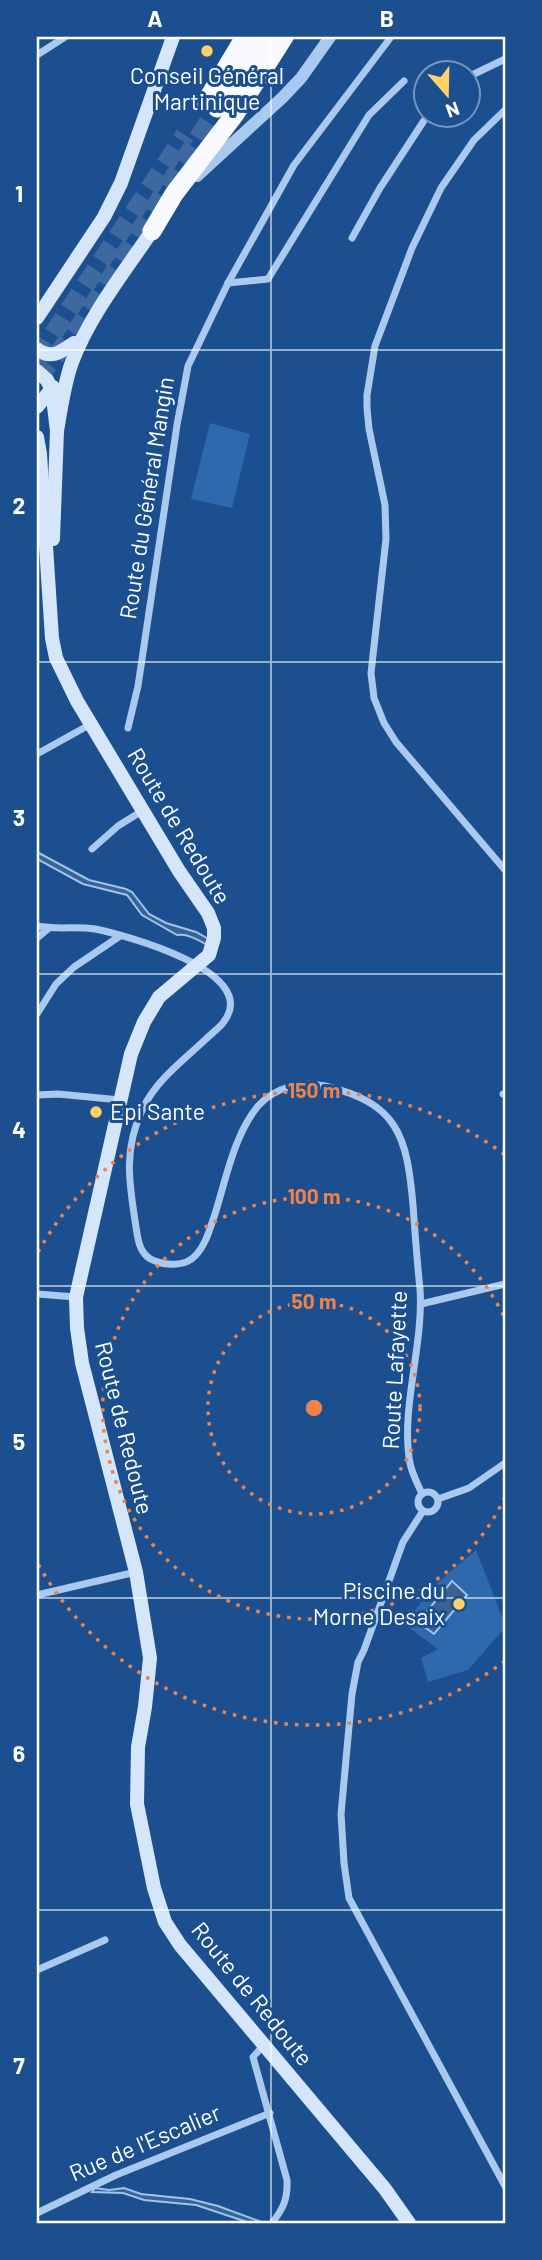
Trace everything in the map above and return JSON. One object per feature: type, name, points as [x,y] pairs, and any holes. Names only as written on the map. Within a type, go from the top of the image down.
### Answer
[{"type":"highway","points":[[245,37],[211,106],[265,37]]},
{"type":"highway","points":[[152,231],[174,194],[260,78],[285,37]]},
{"type":"main road","points":[[37,318],[104,217],[121,183],[173,37]]},
{"type":"main road","points":[[57,431],[68,372],[82,340],[152,231]]},
{"type":"main road","points":[[37,407],[52,390],[74,343],[99,312]]},
{"type":"main road","points":[[37,349],[44,355],[54,355],[74,343]]},
{"type":"main road","points":[[37,371],[47,380],[52,390],[57,431],[56,504],[50,589]]},
{"type":"main road","points":[[37,437],[50,589]]},
{"type":"main road","name":"Route de Redoute","points":[[50,589],[52,638],[62,673],[142,811],[208,913],[214,938],[209,955],[200,965],[159,997],[144,1022],[131,1054],[76,1297],[82,1363],[136,1572],[150,1658],[138,1747],[137,1804],[154,1888],[165,1922],[180,1945],[377,2179],[409,2223]]},
{"type":"street","points":[[37,55],[65,37]]},
{"type":"street","points":[[152,231],[194,179],[282,99],[301,78],[330,37]]},
{"type":"street","name":"Route du Général Mangin","points":[[128,728],[138,686],[188,366],[229,282],[294,165],[391,37]]},
{"type":"street","points":[[482,70],[505,59]]},
{"type":"street","points":[[229,282],[268,279],[369,115],[404,80]]},
{"type":"street","points":[[505,110],[474,140],[448,179],[412,248],[375,346],[367,394],[369,429],[384,505],[386,539],[371,673],[374,698],[384,723],[396,742],[505,870]]},
{"type":"street","points":[[352,238],[380,188],[418,130]]},
{"type":"street","points":[[37,754],[91,724]]},
{"type":"street","points":[[92,849],[118,826],[142,811]]},
{"type":"street","points":[[37,926],[93,929],[200,965]]},
{"type":"street","points":[[37,938],[49,928]]},
{"type":"street","points":[[37,1014],[56,984],[75,967],[120,936]]},
{"type":"street","name":"Route Lafayette","points":[[200,965],[225,986],[230,1008],[225,1021],[172,1069],[151,1094],[134,1133],[128,1174],[138,1241],[149,1259],[164,1264],[177,1264],[192,1259],[205,1242],[241,1135],[254,1112],[271,1095],[296,1084],[318,1085],[344,1091],[371,1102],[400,1134],[410,1168],[421,1304],[408,1447],[410,1463],[422,1494]]},
{"type":"street","points":[[37,1095],[58,1094],[121,1100]]},
{"type":"street","points":[[421,1304],[505,1284]]},
{"type":"street","points":[[38,1295],[76,1297]]},
{"type":"street","points":[[438,1499],[469,1488],[505,1463]]},
{"type":"street","points":[[431,1493],[438,1499],[436,1509],[430,1512],[424,1511],[418,1503],[422,1494],[431,1493]]},
{"type":"street","points":[[424,1511],[403,1542],[358,1662],[352,1694],[341,1814],[344,1863],[349,1898],[505,2186]]},
{"type":"street","points":[[37,1595],[136,1572]]},
{"type":"street","points":[[37,1970],[105,1940]]},
{"type":"street","points":[[263,2046],[253,2057],[287,2180],[288,2196],[284,2208],[272,2223]]},
{"type":"street","name":"Rue de l'Escalier","points":[[37,2213],[116,2175],[270,2113]]},
{"type":"shaded area","points":[[210,423],[250,434],[232,508],[191,499]]},
{"type":"shaded area","points":[[37,852],[89,880],[132,892],[149,914],[166,923],[196,932],[212,941],[211,947],[190,936],[177,935],[142,915],[127,895],[83,884],[37,859]]},
{"type":"shaded area","name":"Piscine du Morne Desaix","points":[[476,1550],[505,1624],[505,1631],[501,1632],[468,1670],[428,1682],[421,1658],[438,1649],[404,1624],[435,1585]]},
{"type":"shaded area","points":[[452,1581],[467,1595],[434,1634],[418,1622]]},
{"type":"shaded area","points":[[95,2188],[124,2188],[141,2194],[190,2199],[264,2223],[250,2223],[196,2205],[144,2200],[123,2193],[92,2192]]},
{"type":"tunnel","points":[[37,379],[82,323],[217,108]]},
{"type":"tunnel","points":[[37,358],[185,135]]},
{"type":"place","name":"Conseil Général Martinique","points":[[207,51]]},
{"type":"place","name":"Epi Sante","points":[[96,1112]]},
{"type":"place","name":"Piscine du Morne Desaix","points":[[459,1604]]}]
